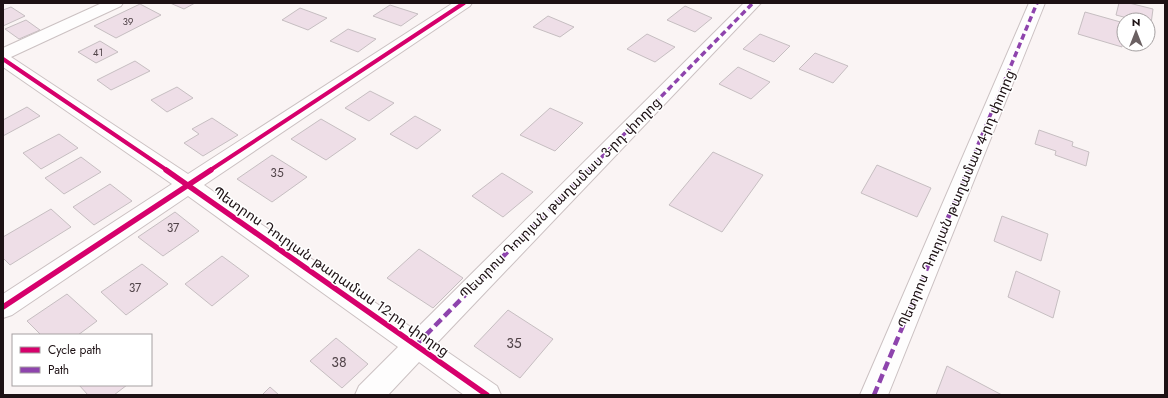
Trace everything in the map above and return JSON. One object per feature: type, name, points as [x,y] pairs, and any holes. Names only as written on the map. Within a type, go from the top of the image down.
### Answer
[{"type":"street","points":[[3,54],[115,3]]},
{"type":"street","points":[[3,307],[187,184],[464,3]]},
{"type":"street","name":"Պետրոս Դուրյան թաղամաս 3-րդ փողոց","points":[[369,395],[416,345],[753,3]]},
{"type":"street","name":"Պետրոս Դուրյան թաղամաս 4-րդ փողոց","points":[[874,395],[1037,3]]},
{"type":"street","name":"Պետրոս Դուրյան թաղամաս 12-րդ փողոց","points":[[3,59],[187,184],[487,395]]},
{"type":"building","points":[[170,3],[195,3],[184,9]]},
{"type":"building","points":[[1119,3],[1129,3],[1153,9],[1153,12],[1117,12]]},
{"type":"building","points":[[140,4],[161,15],[116,38],[94,26]]},
{"type":"building","points":[[390,5],[418,14],[401,26],[373,16]]},
{"type":"building","points":[[685,6],[712,18],[695,32],[667,20]]},
{"type":"building","points":[[11,7],[25,16],[3,26],[3,10]]},
{"type":"building","points":[[300,8],[327,18],[308,30],[282,20]]},
{"type":"building","points":[[1085,12],[1116,21],[1116,45],[1078,34]]},
{"type":"building","points":[[548,16],[574,27],[560,37],[533,27]]},
{"type":"building","points":[[26,20],[40,30],[19,39],[5,29]]},
{"type":"building","points":[[348,29],[376,39],[358,52],[330,41]]},
{"type":"building","points":[[647,34],[675,47],[655,62],[627,49]]},
{"type":"building","points":[[760,34],[790,46],[774,62],[743,49]]},
{"type":"building","points":[[100,41],[118,52],[96,63],[78,52]]},
{"type":"building","points":[[815,53],[848,66],[833,83],[799,69]]},
{"type":"building","points":[[135,61],[150,71],[111,90],[97,80]]},
{"type":"building","points":[[738,67],[770,82],[751,99],[719,84]]},
{"type":"building","points":[[177,87],[193,98],[167,112],[151,100]]},
{"type":"building","points":[[370,91],[394,103],[369,121],[345,108]]},
{"type":"building","points":[[27,107],[40,116],[3,136],[3,120]]},
{"type":"building","points":[[550,108],[583,123],[555,151],[520,135]]},
{"type":"building","points":[[415,116],[441,130],[417,149],[390,134]]},
{"type":"building","points":[[212,118],[238,135],[203,156],[184,143],[199,134],[192,129]]},
{"type":"building","points":[[321,119],[356,139],[326,160],[291,139]]},
{"type":"building","points":[[1039,130],[1073,142],[1072,146],[1089,152],[1086,166],[1055,155],[1056,151],[1035,144]]},
{"type":"building","points":[[59,134],[78,148],[41,169],[23,153]]},
{"type":"building","points":[[713,152],[763,175],[722,232],[669,205]]},
{"type":"building","points":[[272,155],[307,177],[272,202],[237,179]]},
{"type":"building","points":[[81,157],[101,172],[64,194],[45,178]]},
{"type":"building","points":[[877,165],[931,188],[917,217],[861,193]]},
{"type":"building","points":[[502,173],[533,192],[503,217],[472,196]]},
{"type":"building","points":[[110,184],[132,201],[94,225],[73,207]]},
{"type":"building","points":[[51,209],[71,227],[10,265],[3,258],[3,237]]},
{"type":"building","points":[[175,212],[199,231],[163,256],[138,237]]},
{"type":"building","points":[[1002,216],[1048,234],[1041,261],[994,241]]},
{"type":"building","points":[[419,249],[463,278],[433,308],[387,278]]},
{"type":"building","points":[[222,256],[249,276],[212,306],[185,284]]},
{"type":"building","points":[[142,264],[168,284],[126,315],[101,292]]},
{"type":"building","points":[[1016,271],[1060,291],[1053,318],[1008,297]]},
{"type":"building","points":[[67,294],[97,321],[79,334],[40,334],[27,321]]},
{"type":"building","points":[[508,310],[553,339],[520,378],[474,346]]},
{"type":"building","points":[[336,338],[368,364],[342,388],[310,361]]},
{"type":"building","points":[[947,366],[1002,395],[936,395]]},
{"type":"building","points":[[80,386],[126,386],[114,395],[88,395]]},
{"type":"building","points":[[270,387],[279,395],[262,395]]},
{"type":"marked path","points":[[416,345],[753,3]]},
{"type":"marked path","points":[[874,395],[1037,3]]},
{"type":"cycle path","points":[[3,307],[464,3]]},
{"type":"cycle path","points":[[3,59],[187,184],[487,395]]}]
